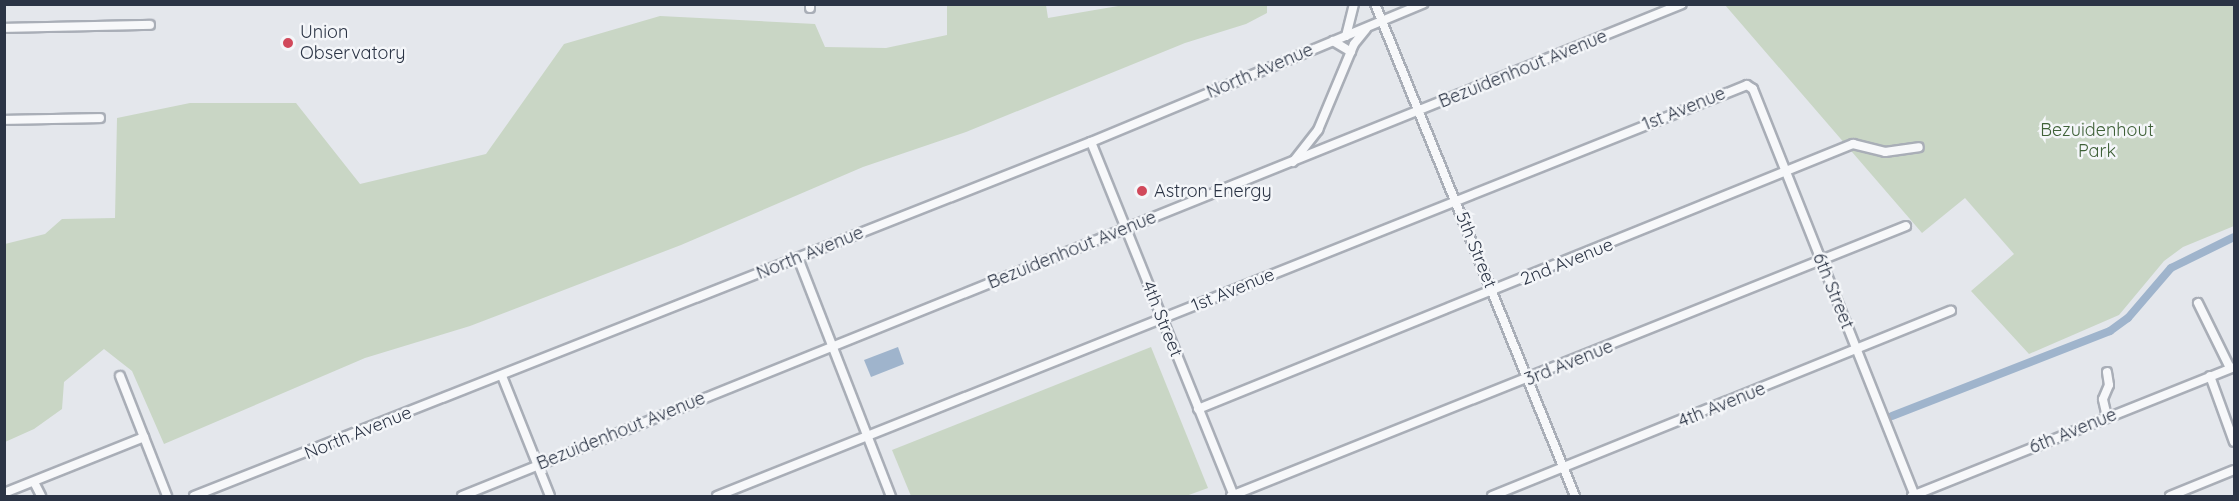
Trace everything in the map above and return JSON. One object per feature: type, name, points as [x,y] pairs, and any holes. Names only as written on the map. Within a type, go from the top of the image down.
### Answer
[{"type":"street","points":[[1346,36],[1354,4]]},
{"type":"street","name":"5th Street","points":[[1375,4],[1575,496]]},
{"type":"street","name":"North Avenue","points":[[194,496],[1091,142],[1423,4]]},
{"type":"street","name":"Bezuidenhout Avenue","points":[[462,496],[831,345],[1292,163],[1682,4]]},
{"type":"street","points":[[4,28],[150,25]]},
{"type":"street","points":[[1292,163],[1318,130],[1351,52],[1369,26]]},
{"type":"street","points":[[1333,41],[1351,52]]},
{"type":"street","name":"1st Avenue","points":[[717,496],[1742,86],[1750,86]]},
{"type":"street","name":"6th Street","points":[[1750,86],[1914,496]]},
{"type":"street","points":[[4,120],[100,118]]},
{"type":"street","name":"4th Street","points":[[1091,142],[1233,496]]},
{"type":"street","name":"2nd Avenue","points":[[1198,409],[1858,143],[1885,153],[1919,147]]},
{"type":"street","name":"3rd Avenue","points":[[1233,496],[1527,380],[1906,226]]},
{"type":"street","points":[[798,258],[891,496]]},
{"type":"street","points":[[2198,303],[2232,367]]},
{"type":"street","name":"4th Avenue","points":[[1492,496],[1951,311]]},
{"type":"street","name":"6th Avenue","points":[[1914,496],[2232,367]]},
{"type":"street","points":[[2107,372],[2109,385],[2103,399],[2107,417]]},
{"type":"street","points":[[120,376],[167,496]]},
{"type":"street","points":[[502,376],[550,496]]},
{"type":"street","points":[[2210,376],[2235,442]]},
{"type":"street","points":[[4,493],[144,437]]},
{"type":"street","points":[[2170,496],[2235,470]]},
{"type":"street","points":[[34,482],[41,496]]},
{"type":"green space","points":[[947,5],[1046,5],[1048,18],[1124,5],[1267,5],[1267,13],[1246,24],[1185,43],[966,132],[863,167],[681,245],[470,326],[365,358],[164,444],[132,371],[104,349],[64,382],[62,409],[34,429],[5,442],[5,244],[45,234],[62,219],[115,218],[117,118],[190,103],[296,103],[360,184],[486,154],[564,44],[660,16],[815,24],[825,47],[886,48],[947,35]]},
{"type":"green space","name":"Bezuidenhout Park","points":[[1725,5],[2234,5],[2234,226],[2183,247],[2164,261],[2119,315],[2029,354],[1971,291],[2014,254],[1965,198],[1922,233]]},
{"type":"green space","points":[[1151,347],[1208,488],[1186,496],[911,496],[892,450]]},
{"type":"water","points":[[898,347],[904,364],[871,377],[864,360]]},
{"type":"waterway","points":[[1892,416],[2110,331],[2128,318],[2171,268],[2234,237]]},
{"type":"place","name":"Union Observatory","points":[[288,43]]},
{"type":"place","name":"Astron Energy","points":[[1142,191]]}]
